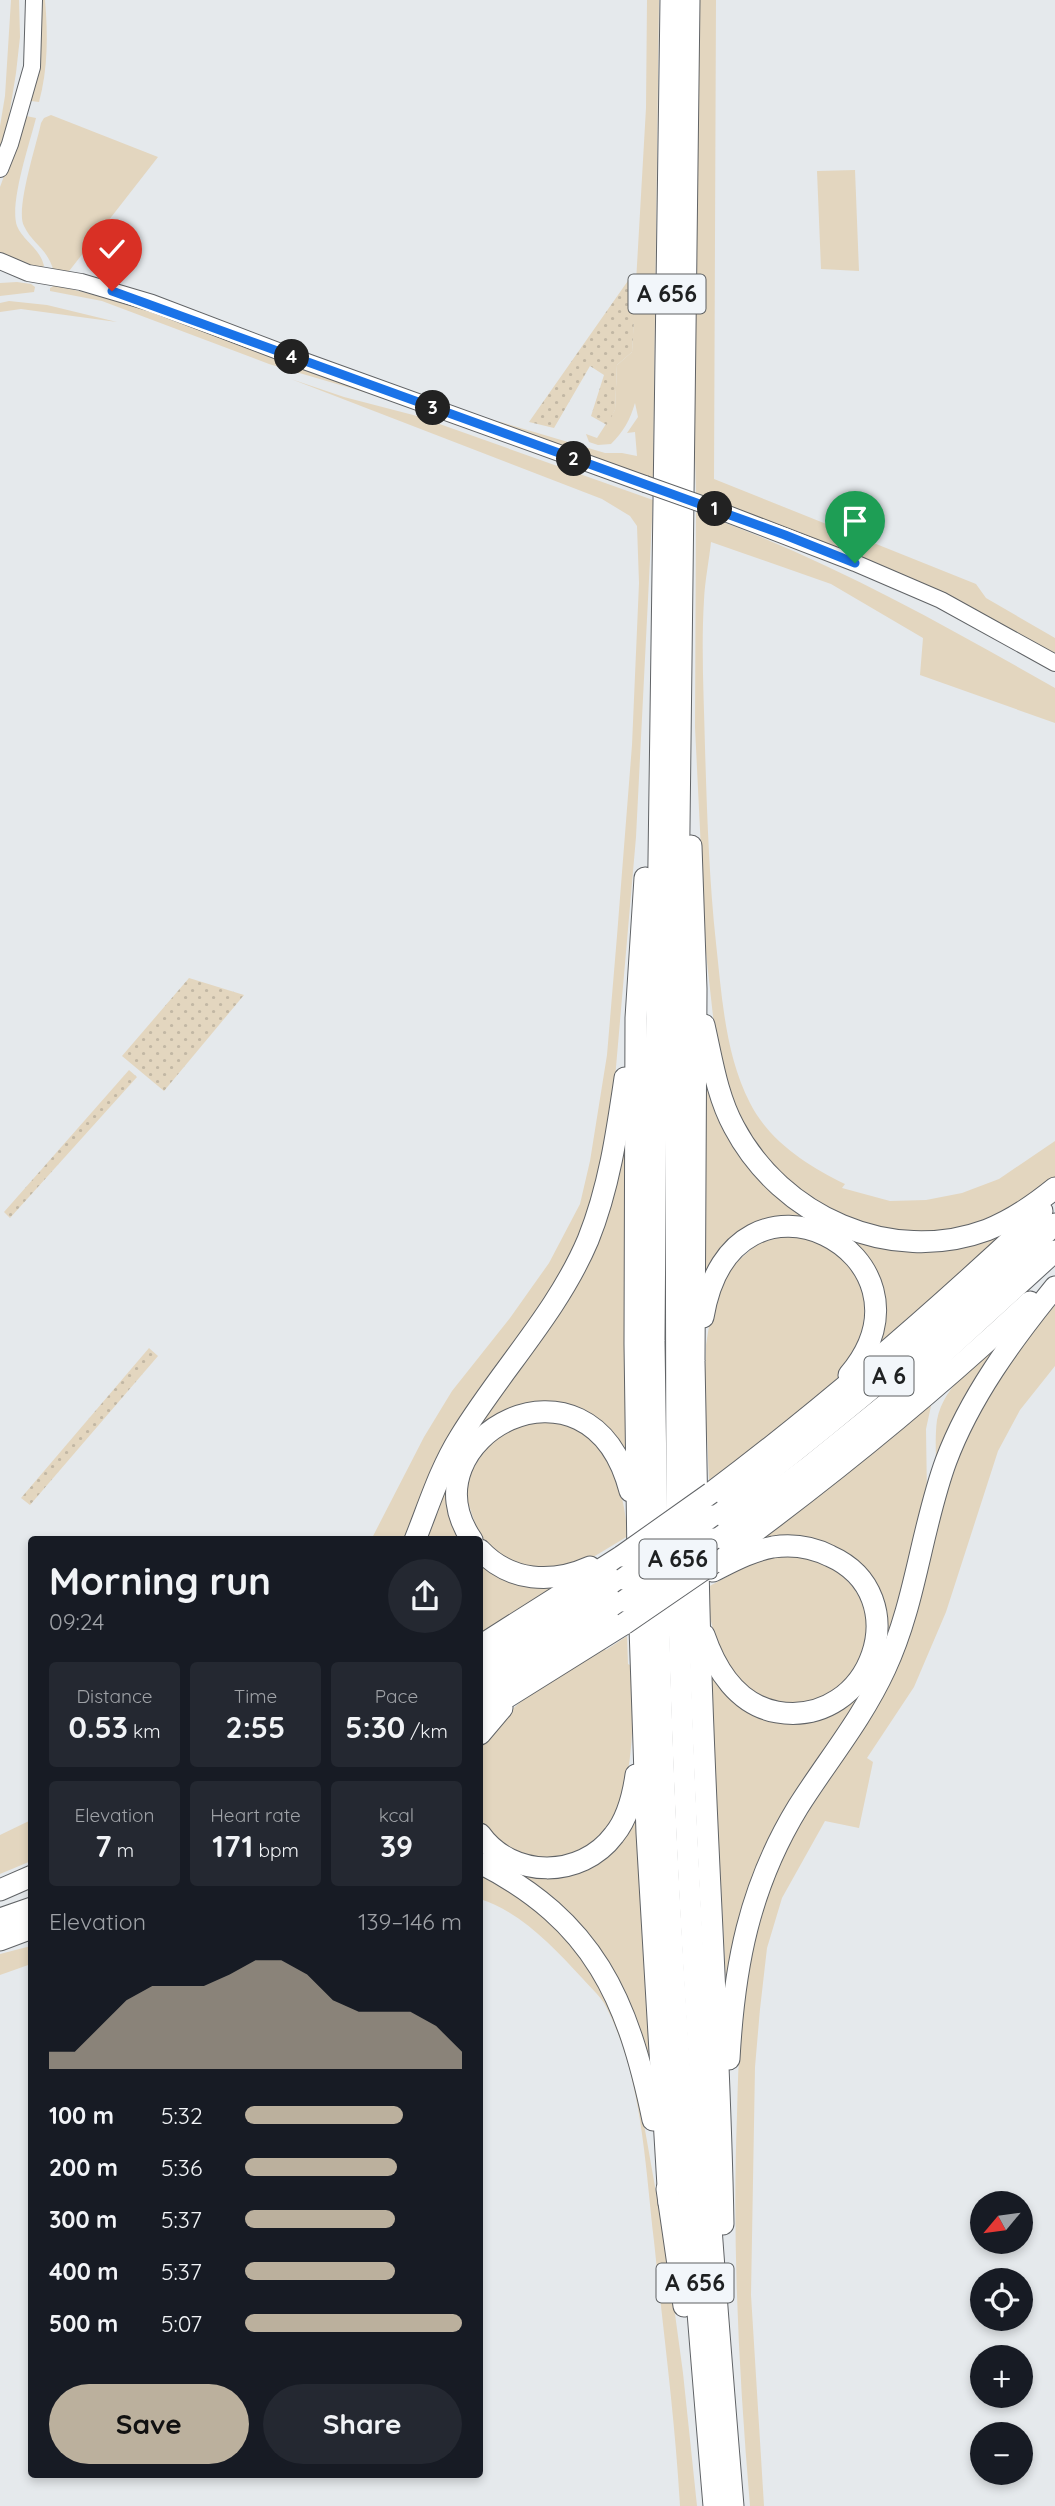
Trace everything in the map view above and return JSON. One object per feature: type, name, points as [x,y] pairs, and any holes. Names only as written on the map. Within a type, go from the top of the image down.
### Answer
[{"type":"highway","name":"A 656","points":[[671,0],[654,1341],[659,1651],[668,1881],[685,2158],[714,2506]]},
{"type":"highway","name":"A 656","points":[[689,0],[675,1276],[679,1642],[695,1998],[733,2506]]},
{"type":"highway","points":[[680,733],[688,780],[696,989],[694,1361],[698,1616],[705,1826],[721,2106],[727,2335],[723,2384]]},
{"type":"highway","points":[[660,772],[648,827],[636,1018],[637,1517],[643,1731],[669,2203]]},
{"type":"highway","points":[[696,989],[719,1090],[740,1138],[764,1172],[781,1188],[827,1219],[861,1233],[886,1238],[920,1241],[948,1239],[980,1232],[1010,1220],[1055,1188]]},
{"type":"highway","points":[[417,1536],[436,1485],[460,1437],[549,1312],[588,1239],[612,1157],[629,1045],[636,1018]]},
{"type":"highway","points":[[483,1644],[622,1556],[711,1493],[827,1404],[967,1282],[1055,1199]]},
{"type":"highway","name":"A 6","points":[[483,1666],[623,1579],[712,1516],[876,1387],[967,1308],[1055,1224]]},
{"type":"highway","points":[[694,1361],[709,1288],[732,1250],[756,1234],[777,1228],[796,1227],[819,1231],[836,1240],[857,1259],[870,1284],[875,1311],[871,1336],[863,1356],[827,1404]]},
{"type":"highway","name":"A 6","points":[[483,1690],[624,1601],[713,1539],[810,1466],[894,1398],[1055,1251]]},
{"type":"highway","points":[[713,1567],[899,1419],[1055,1278]]},
{"type":"highway","points":[[721,2106],[729,2064],[736,1973],[752,1904],[761,1880],[798,1807],[857,1721],[886,1667],[912,1593],[939,1482],[958,1432],[984,1384],[1013,1340],[1055,1287]]},
{"type":"highway","points":[[470,1536],[463,1524],[458,1501],[458,1485],[464,1464],[474,1446],[494,1427],[516,1415],[530,1412],[542,1411],[569,1416],[592,1428],[604,1439],[622,1464],[637,1517]]},
{"type":"highway","points":[[483,1712],[624,1624],[685,1582],[713,1567],[775,1547],[801,1546],[817,1550],[849,1567],[873,1604],[877,1629],[873,1656],[850,1692],[828,1706],[799,1714],[770,1710],[748,1700],[722,1675],[698,1616]]},
{"type":"highway","points":[[483,1553],[499,1567],[539,1578],[566,1576],[622,1556]]},
{"type":"highway","points":[[483,1730],[498,1712],[527,1686]]},
{"type":"highway","points":[[483,1837],[502,1856],[523,1865],[554,1868],[570,1866],[587,1858],[613,1837],[624,1819],[634,1787],[643,1731]]},
{"type":"highway","points":[[483,1865],[523,1888],[564,1921],[583,1942],[619,2000],[639,2060],[669,2203],[690,2356],[705,2407]]},
{"type":"highway","points":[[0,1890],[28,1878]]},
{"type":"highway","points":[[0,1900],[28,1890]]},
{"type":"highway","points":[[0,1919],[28,1909]]},
{"type":"highway","points":[[0,1940],[28,1930]]},
{"type":"main road","points":[[19,104],[23,0]]},
{"type":"main road","points":[[0,169],[32,67],[34,0]]},
{"type":"main road","points":[[0,261],[28,273],[81,282],[125,295],[707,506],[843,558],[942,600],[1055,663]]},
{"type":"main road","points":[[0,276],[28,273]]},
{"type":"shaded area","points":[[11,0],[19,0],[20,37],[4,147],[0,157],[0,126],[5,96]]},
{"type":"shaded area","points":[[36,0],[45,0],[47,26],[46,64],[39,102],[31,101]]},
{"type":"shaded area","points":[[647,0],[659,0],[653,479],[475,419],[477,415],[605,453],[637,456],[635,432],[627,433],[638,417],[635,403],[626,425],[611,444],[598,445],[589,442],[586,434],[597,438],[615,410],[617,365],[632,352],[646,108]]},
{"type":"shaded area","points":[[699,0],[716,0],[714,479],[976,584],[986,598],[1055,638],[1055,656],[696,493],[694,426]]},
{"type":"shaded area","points":[[51,115],[158,157],[66,275],[54,272],[48,257],[24,226],[22,218],[24,192],[41,123]]},
{"type":"shaded area","points":[[26,116],[36,118],[18,188],[15,216],[20,231],[42,260],[44,266],[39,269],[0,253],[0,187]]},
{"type":"shaded area","points":[[855,170],[859,271],[821,269],[817,171]]},
{"type":"shaded area","points":[[632,275],[637,276],[632,352],[617,365],[615,410],[607,425],[591,416],[604,375],[590,366],[554,428],[529,422]]},
{"type":"shaded area","points":[[0,283],[31,284],[35,287],[34,292],[0,296]]},
{"type":"shaded area","points":[[55,285],[130,304],[391,400],[269,364],[102,301],[50,291]]},
{"type":"shaded area","points":[[9,301],[47,305],[117,322],[21,309],[0,312],[0,303]]},
{"type":"shaded area","points":[[291,379],[344,397],[417,416],[653,500],[636,837],[610,1136],[586,1228],[410,1536],[373,1536],[424,1437],[452,1391],[510,1318],[549,1263],[580,1204],[590,1161],[607,1055],[632,745],[639,583],[637,526],[630,516],[602,499]]},
{"type":"shaded area","points":[[696,512],[789,549],[880,592],[1055,688],[1055,723],[920,675],[923,638],[831,584],[711,542],[703,637],[710,870],[723,1004],[730,1045],[742,1084],[758,1117],[791,1151],[845,1184],[842,1188],[890,1201],[926,1200],[962,1193],[999,1179],[1055,1141],[1055,1183],[1036,1197],[974,1226],[917,1234],[858,1224],[785,1182],[740,1124],[717,1052],[706,953],[695,727]]},
{"type":"shaded area","points":[[189,978],[244,995],[164,1091],[122,1056]]},
{"type":"shaded area","points":[[703,1049],[724,1118],[842,1231],[1000,1234],[982,1256],[870,1357],[872,1274],[781,1222],[704,1287]]},
{"type":"shaded area","points":[[129,1070],[137,1077],[10,1218],[4,1212]]},
{"type":"shaded area","points":[[625,1141],[628,1464],[559,1408],[469,1445],[466,1536],[423,1536],[450,1469],[538,1337]]},
{"type":"shaded area","points":[[784,1236],[805,1237],[835,1250],[859,1279],[865,1300],[863,1331],[844,1370],[830,1387],[730,1467],[709,1480],[707,1435],[703,1431],[706,1345],[712,1307],[728,1270],[757,1244]]},
{"type":"shaded area","points":[[1055,1305],[1055,1366],[1020,1410],[998,1451],[946,1612],[914,1687],[867,1758],[873,1762],[859,1828],[825,1821],[782,1898],[767,1948],[755,2067],[751,2295],[764,2506],[750,2506],[735,2213],[741,2023],[755,1933],[774,1875],[788,1846],[875,1711],[903,1653],[952,1474],[971,1428],[995,1384]]},
{"type":"shaded area","points":[[1005,1337],[936,1464],[937,1420],[947,1395],[964,1374]]},
{"type":"shaded area","points":[[149,1348],[158,1356],[30,1505],[21,1498]]},
{"type":"shaded area","points":[[929,1403],[931,1406],[926,1429],[927,1497],[886,1650],[832,1746],[726,1982],[709,1662],[724,1686],[815,1716],[881,1642],[849,1561],[751,1548]]},
{"type":"shaded area","points":[[532,1420],[565,1424],[589,1436],[600,1447],[615,1474],[624,1505],[628,1536],[590,1559],[544,1570],[523,1567],[490,1549],[483,1541],[483,1536],[480,1536],[467,1500],[469,1475],[492,1439]]},
{"type":"shaded area","points":[[780,1555],[813,1558],[825,1563],[846,1579],[866,1613],[867,1639],[858,1667],[834,1693],[811,1702],[788,1703],[767,1698],[750,1689],[726,1662],[712,1627],[706,1588],[730,1575],[728,1571]]},
{"type":"shaded area","points":[[483,1558],[568,1580],[483,1634]]},
{"type":"shaded area","points":[[627,1636],[628,1664],[632,1666],[630,1759],[624,1791],[613,1819],[596,1842],[572,1855],[539,1857],[514,1852],[483,1824],[483,1746],[503,1718],[518,1704],[551,1680],[604,1648],[606,1650]]},
{"type":"shaded area","points":[[636,1801],[653,2073],[621,1990],[483,1859],[483,1844],[571,1871]]},
{"type":"shaded area","points":[[28,1821],[28,1862],[0,1874],[0,1835]]},
{"type":"shaded area","points":[[483,1871],[520,1892],[595,1969],[635,2073],[667,2255],[697,2506],[680,2506],[644,2150],[627,2059],[617,2030],[597,1994],[536,1932],[483,1900]]},
{"type":"shaded area","points":[[28,1947],[28,1965],[0,1975],[0,1954]]},
{"type":"route","points":[[112,291],[152,303],[855,563]]}]
